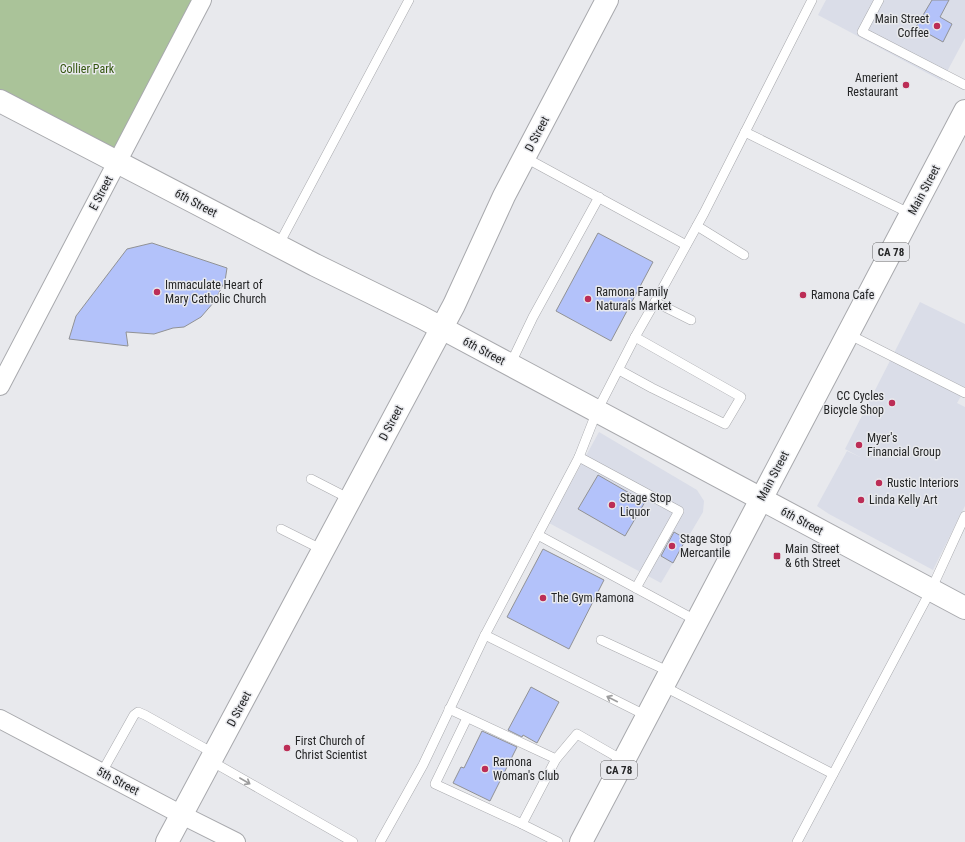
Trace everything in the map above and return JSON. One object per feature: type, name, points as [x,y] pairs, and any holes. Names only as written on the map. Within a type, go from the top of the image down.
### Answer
[{"type":"street","name":"E Street","points":[[0,386],[202,0]]},
{"type":"street","name":"D Street","points":[[167,842],[454,305],[504,196],[607,0]]},
{"type":"street","name":"6th Street","points":[[0,101],[315,265],[421,317],[965,608]]},
{"type":"street","name":"Main Street","points":[[581,842],[911,214],[956,135],[965,111]]},
{"type":"street","name":"5th Street","points":[[0,719],[236,842]]},
{"type":"lane","points":[[278,246],[409,0]]},
{"type":"lane","points":[[380,842],[423,765],[485,635],[579,457],[597,411],[635,337],[656,302],[704,213],[812,0]]},
{"type":"lane","points":[[879,0],[862,32],[965,85]]},
{"type":"lane","points":[[745,132],[911,214]]},
{"type":"lane","points":[[524,157],[686,245]]},
{"type":"lane","points":[[510,365],[533,317],[599,198]]},
{"type":"lane","points":[[696,226],[744,255]]},
{"type":"lane","points":[[656,302],[691,320]]},
{"type":"lane","points":[[848,334],[965,393]]},
{"type":"lane","points":[[619,370],[725,424],[742,397],[635,337]]},
{"type":"lane","points":[[579,457],[678,511],[636,588]]},
{"type":"lane","points":[[312,479],[350,499]]},
{"type":"lane","points":[[797,842],[931,590],[965,516]]},
{"type":"lane","points":[[281,529],[323,550]]},
{"type":"lane","points":[[538,535],[697,621]]},
{"type":"lane","points":[[485,635],[647,716]]},
{"type":"lane","points":[[601,640],[833,774]]},
{"type":"lane","points":[[449,709],[556,759]]},
{"type":"lane","points":[[102,772],[134,714],[138,712],[353,842]]},
{"type":"lane","points":[[467,718],[435,784],[558,842]]},
{"type":"lane","points":[[522,824],[556,759],[576,734],[624,761]]},
{"type":"shaded area","points":[[826,0],[965,0],[965,38],[942,81],[818,15]]},
{"type":"shaded area","points":[[920,302],[965,324],[965,389],[957,403],[965,407],[965,506],[933,570],[829,514],[817,506],[847,451],[860,457],[845,449]]},
{"type":"shaded area","points":[[599,432],[697,490],[704,501],[703,512],[661,583],[549,523]]},
{"type":"green space","name":"Collier Park","points":[[0,0],[201,0],[116,162],[0,100]]},
{"type":"building","points":[[932,0],[949,0],[940,17],[952,24],[943,42],[916,27]]},
{"type":"building","points":[[598,233],[653,262],[611,341],[556,311]]},
{"type":"building","name":"Immaculate Heart of Mary Catholic Church","points":[[152,243],[227,268],[225,281],[214,302],[201,317],[184,327],[173,328],[154,334],[126,332],[128,346],[69,339],[76,316],[127,249]]},
{"type":"building","name":"Stage Stop Liquor","points":[[598,475],[645,502],[625,536],[578,509]]},
{"type":"building","points":[[674,532],[686,539],[673,563],[661,556]]},
{"type":"building","points":[[543,549],[604,580],[569,649],[507,617]]},
{"type":"building","points":[[531,687],[559,702],[537,743],[523,735],[522,737],[508,730]]},
{"type":"building","points":[[482,731],[517,747],[490,801],[453,783],[461,767],[464,768]]},
{"type":"place","name":"Main Street Coffee","points":[[937,26]]},
{"type":"place","name":"Amerient Restaurant","points":[[906,85]]},
{"type":"place","name":"Immaculate Heart of Mary Catholic Church","points":[[157,292]]},
{"type":"place","name":"Ramona Cafe","points":[[803,295]]},
{"type":"place","name":"Ramona Family Naturals Market","points":[[588,299]]},
{"type":"place","name":"CC Cycles Bicycle Shop","points":[[892,403]]},
{"type":"place","name":"Myer's Financial Group","points":[[859,445]]},
{"type":"place","name":"Rustic Interiors","points":[[879,483]]},
{"type":"place","name":"Linda Kelly Art","points":[[861,500]]},
{"type":"place","name":"Stage Stop Liquor","points":[[612,505]]},
{"type":"place","name":"Stage Stop Mercantile","points":[[672,546]]},
{"type":"place","name":"Main Street & 6th Street","points":[[777,556]]},
{"type":"place","name":"The Gym Ramona","points":[[543,598]]},
{"type":"place","name":"First Church of Christ Scientist","points":[[287,748]]},
{"type":"place","name":"Ramona Woman's Club","points":[[485,769]]}]
